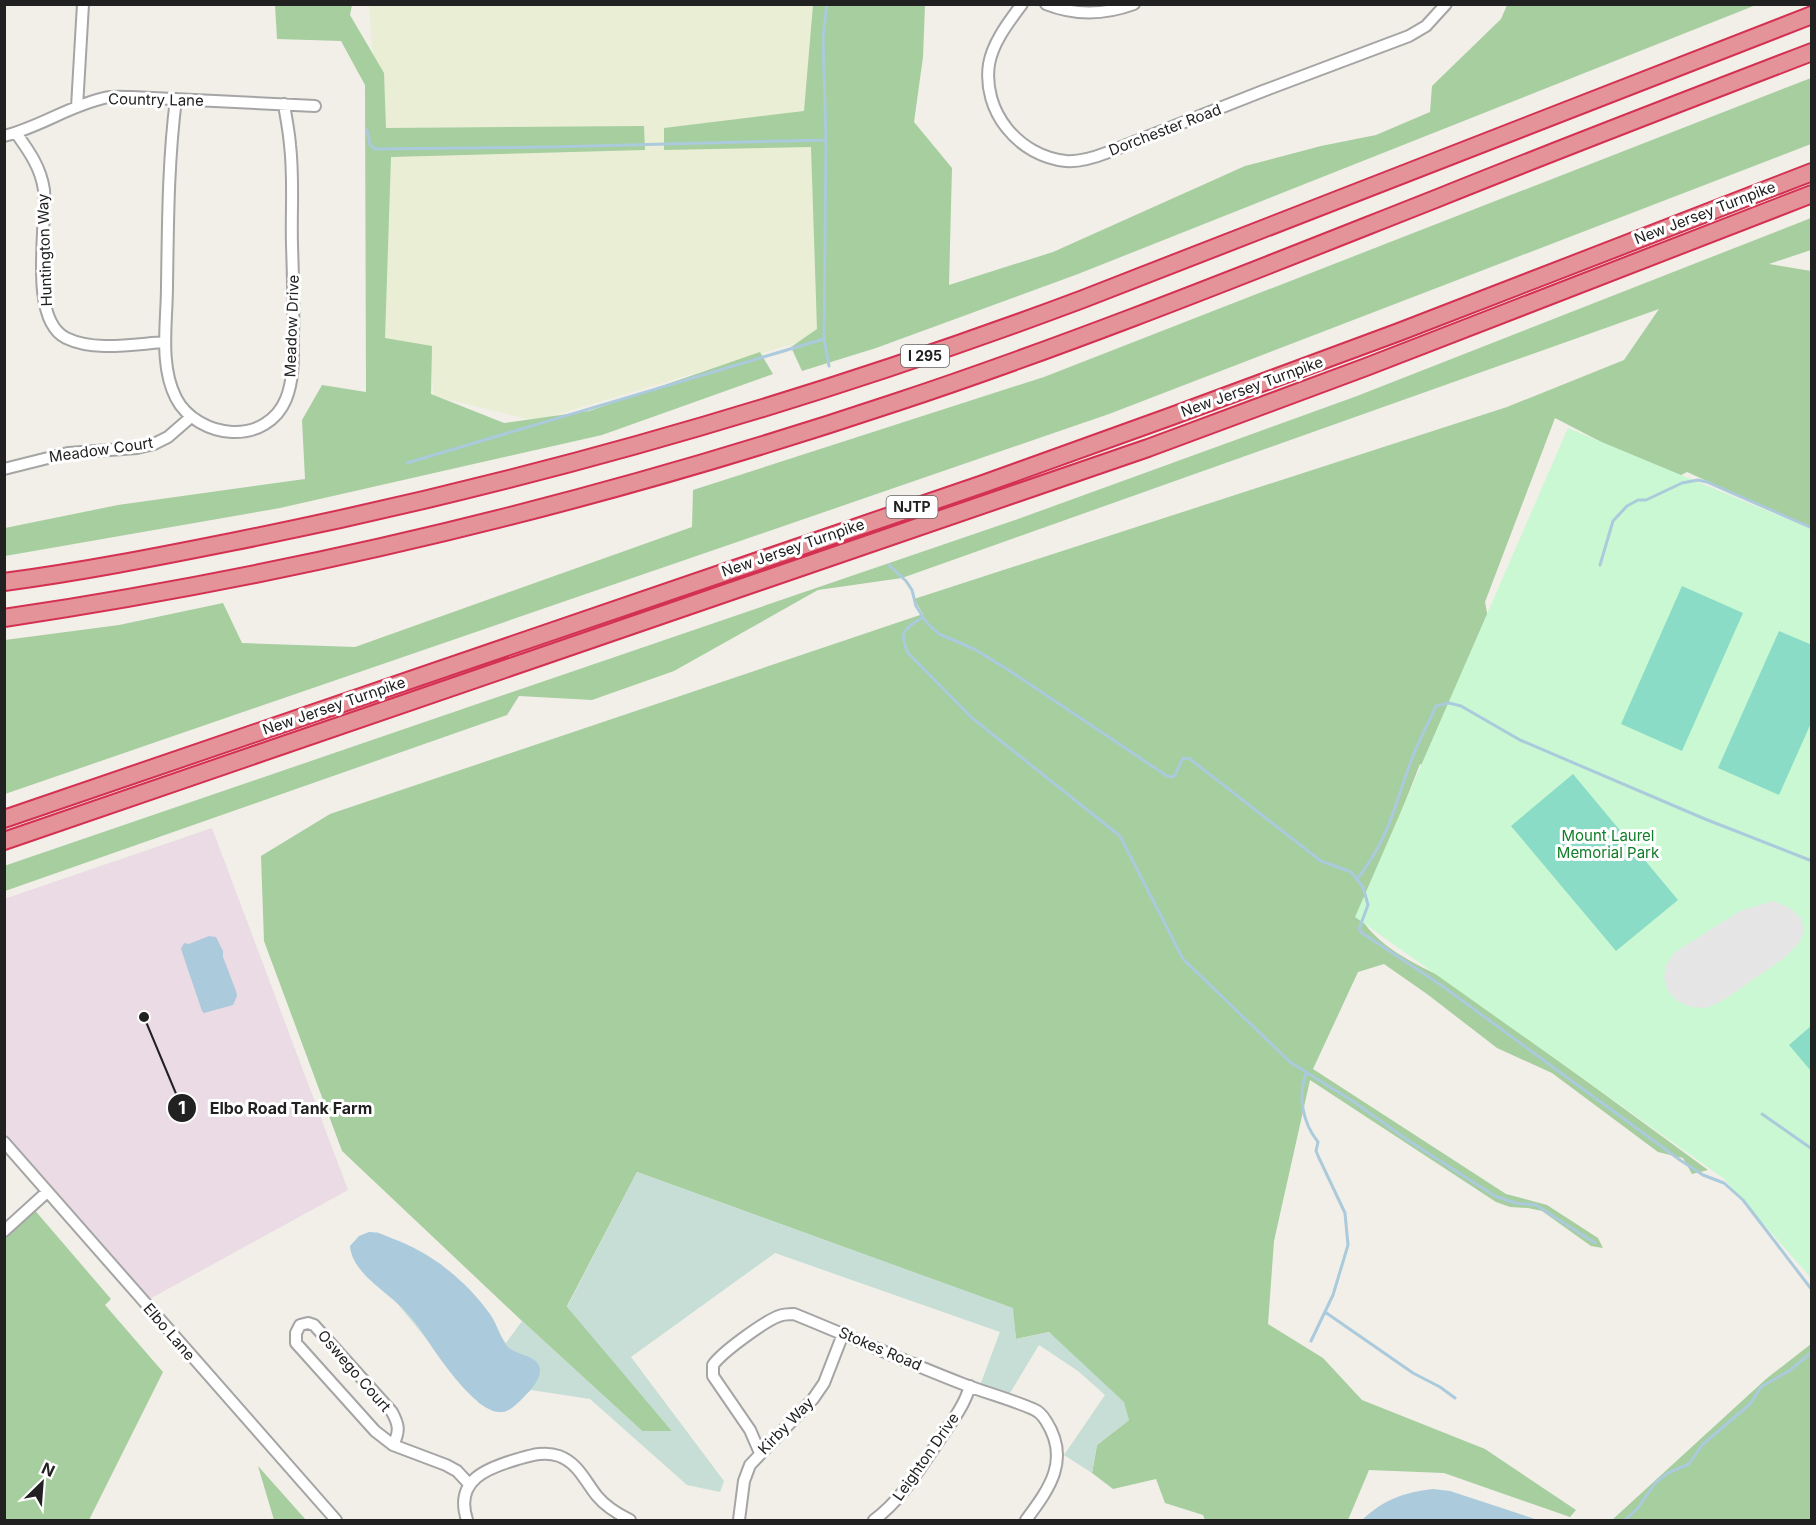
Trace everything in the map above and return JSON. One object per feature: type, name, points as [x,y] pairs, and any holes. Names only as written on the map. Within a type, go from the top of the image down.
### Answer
[{"type":"highway","name":"I 295","points":[[4,582],[193,550],[431,499],[646,443],[830,387],[957,345],[1083,299],[1812,15]]},
{"type":"highway","name":"I 295","points":[[4,618],[135,597],[383,546],[621,487],[783,439],[1008,364],[1152,310],[1812,52]]},
{"type":"highway","name":"New Jersey Turnpike","points":[[4,819],[982,484],[1399,332],[1812,172]]},
{"type":"highway","name":"New Jersey Turnpike","points":[[4,841],[1148,448],[1377,363],[1812,194]]},
{"type":"street","points":[[77,107],[84,4]]},
{"type":"street","name":"Dorchester Road","points":[[1022,4],[1004,29],[992,52],[988,71],[991,100],[994,110],[1005,127],[1020,141],[1037,152],[1067,161],[1087,159],[1106,153],[1409,36],[1426,26],[1446,4]]},
{"type":"street","points":[[1046,4],[1065,12],[1089,14],[1134,4]]},
{"type":"street","name":"Country Lane","points":[[10,135],[40,125],[77,107],[108,98],[315,106]]},
{"type":"street","points":[[176,99],[168,188],[165,342],[175,397],[191,417]]},
{"type":"street","name":"Meadow Drive","points":[[191,417],[220,430],[248,431],[266,424],[274,417],[281,408],[290,387],[293,364],[294,292],[290,145],[284,104]]},
{"type":"street","name":"Huntington Way","points":[[10,135],[33,157],[42,183],[43,286],[46,312],[53,327],[65,337],[88,344],[128,345],[165,342]]},
{"type":"street","name":"Meadow Court","points":[[4,469],[68,453],[137,448],[154,444],[168,437],[191,417]]},
{"type":"street","name":"Elbo Lane","points":[[4,1142],[336,1521]]},
{"type":"street","points":[[4,1231],[47,1192]]},
{"type":"street","name":"Stokes Road","points":[[760,1453],[750,1430],[713,1376],[713,1365],[722,1355],[770,1320],[785,1314],[794,1314],[1032,1409],[1042,1416],[1054,1437],[1058,1455],[1054,1476],[1026,1521]]},
{"type":"street","name":"Oswego Court","points":[[393,1445],[399,1433],[392,1412],[314,1325],[308,1323],[300,1325],[296,1333],[296,1343],[375,1431],[393,1445],[457,1471],[470,1485]]},
{"type":"street","name":"Kirby Way","points":[[739,1521],[744,1481],[750,1466],[813,1399],[824,1383],[843,1334]]},
{"type":"street","name":"Leighton Drive","points":[[874,1521],[912,1482],[964,1403],[970,1386]]},
{"type":"street","points":[[467,1521],[464,1500],[470,1485],[481,1473],[498,1464],[543,1453],[560,1456],[575,1466],[604,1503],[630,1521]]},
{"type":"shaded area","points":[[212,828],[348,1190],[146,1301],[5,1136],[4,899]]},
{"type":"shaded area","points":[[1773,901],[1790,908],[1801,918],[1804,931],[1799,943],[1783,959],[1722,1001],[1706,1008],[1691,1007],[1677,1001],[1668,991],[1664,978],[1666,965],[1675,952],[1740,911]]},
{"type":"shaded area","points":[[209,936],[216,937],[223,951],[237,996],[233,1005],[204,1013],[181,949],[184,943],[189,944]]},
{"type":"shaded area","points":[[637,1172],[1013,1308],[1016,1339],[1049,1332],[1124,1402],[1129,1420],[1097,1445],[1092,1473],[1064,1455],[1105,1395],[1078,1371],[1039,1345],[1007,1398],[979,1388],[1000,1332],[775,1253],[631,1357],[724,1481],[720,1492],[687,1485],[590,1399],[531,1390],[505,1412],[480,1404],[350,1246],[377,1232],[441,1264],[506,1343],[522,1321],[642,1431],[672,1431],[567,1307]]},
{"type":"shaded area","points":[[369,1232],[384,1235],[412,1247],[438,1262],[481,1302],[495,1322],[507,1346],[535,1360],[540,1369],[537,1381],[514,1406],[499,1412],[478,1402],[456,1379],[408,1314],[369,1279],[356,1264],[350,1246],[359,1236]]},
{"type":"shaded area","points":[[1433,1489],[1450,1491],[1538,1520],[1362,1520],[1394,1498]]},
{"type":"green space","points":[[275,5],[352,5],[350,15],[384,73],[386,128],[644,126],[645,150],[391,157],[385,338],[432,346],[431,394],[504,423],[589,411],[760,352],[773,374],[602,435],[280,508],[5,556],[5,528],[118,505],[305,479],[302,420],[322,385],[366,392],[365,85],[341,41],[277,39]]},
{"type":"green space","points":[[369,5],[830,5],[819,336],[535,421],[434,396],[429,349],[380,341],[378,124]]},
{"type":"green space","points":[[813,5],[925,5],[923,57],[914,122],[952,168],[949,285],[1053,252],[1245,166],[1321,146],[1376,135],[1430,112],[1432,86],[1501,19],[1507,5],[1756,5],[1078,274],[876,348],[802,371],[791,347],[817,329],[811,147],[664,150],[664,128],[804,111]]},
{"type":"green space","points":[[1811,78],[1811,144],[1109,414],[5,794],[5,640],[119,625],[223,603],[242,643],[355,647],[692,527],[693,490],[1044,377]]},
{"type":"green space","points":[[1811,218],[1811,250],[1769,264],[1811,271],[1811,528],[1687,472],[1611,512],[1613,448],[1555,418],[1485,602],[1495,658],[1451,777],[1420,764],[1360,917],[1388,947],[1448,980],[1708,1170],[1692,1174],[1683,1158],[1658,1152],[1552,1073],[1497,1048],[1384,964],[1358,972],[1313,1069],[1506,1194],[1547,1205],[1598,1238],[1603,1248],[1591,1246],[1542,1211],[1510,1207],[1496,1202],[1310,1080],[1274,1241],[1268,1324],[1323,1358],[1362,1400],[1485,1449],[1576,1510],[1570,1517],[1444,1473],[1369,1470],[1348,1520],[1205,1520],[1203,1515],[1165,1503],[1156,1479],[1113,1489],[1092,1473],[1097,1445],[1129,1420],[1049,1332],[1016,1339],[1012,1308],[637,1172],[567,1306],[672,1431],[642,1431],[342,1151],[264,941],[261,856],[330,814],[923,614],[914,599],[1507,407],[1624,360],[1659,309],[902,578],[818,590],[674,671],[592,700],[519,696],[507,715],[5,891],[4,866],[1018,519],[1357,396]]},
{"type":"green space","name":"Mount Laurel Memorial Park","points":[[1568,428],[1811,529],[1811,1278],[1723,1178],[1355,917]]},
{"type":"green space","points":[[1682,586],[1743,613],[1682,751],[1621,724]]},
{"type":"green space","points":[[1779,631],[1812,645],[1811,723],[1779,795],[1718,768]]},
{"type":"green space","points":[[1573,774],[1678,900],[1616,951],[1511,826]]},
{"type":"green space","points":[[1811,1026],[1811,1071],[1789,1045]]},
{"type":"green space","points":[[32,1207],[111,1299],[105,1305],[163,1372],[89,1520],[5,1520],[5,1232]]},
{"type":"green space","points":[[1811,1344],[1811,1520],[1612,1520],[1766,1379]]},
{"type":"green space","points":[[258,1466],[306,1520],[274,1520]]},
{"type":"waterway","points":[[827,4],[823,37],[826,140],[824,339],[829,366]]},
{"type":"waterway","points":[[367,130],[370,145],[375,149],[826,140]]},
{"type":"waterway","points":[[407,463],[824,339]]},
{"type":"waterway","points":[[1600,565],[1613,521],[1627,506],[1682,483],[1698,480],[1812,528]]},
{"type":"waterway","points":[[889,565],[906,581],[912,590],[916,606],[927,623],[939,634],[974,649],[1007,669],[1167,776],[1175,775],[1183,758],[1190,759],[1321,861],[1351,872],[1363,887],[1368,905],[1359,929],[1362,933],[1441,985],[1680,1160],[1703,1175],[1724,1183],[1743,1200],[1812,1290]]},
{"type":"waterway","points":[[923,617],[905,631],[904,640],[908,653],[972,718],[1120,836],[1183,959],[1290,1062],[1495,1196],[1515,1203],[1536,1205],[1595,1243]]},
{"type":"waterway","points":[[1357,879],[1384,836],[1414,754],[1436,706],[1449,703],[1461,706],[1520,740],[1705,819],[1812,861]]},
{"type":"waterway","points":[[1306,1073],[1302,1091],[1303,1109],[1308,1126],[1318,1142],[1316,1151],[1345,1213],[1348,1245],[1333,1295],[1311,1341]]},
{"type":"waterway","points":[[1762,1114],[1812,1149]]},
{"type":"waterway","points":[[1325,1312],[1413,1373],[1455,1398]]},
{"type":"waterway","points":[[1625,1520],[1637,1509],[1656,1482],[1668,1473],[1689,1464],[1702,1445],[1750,1404],[1761,1387],[1789,1371],[1812,1352]]},
{"type":"place","name":"Elbo Road Tank Farm","points":[[144,1017]]}]
